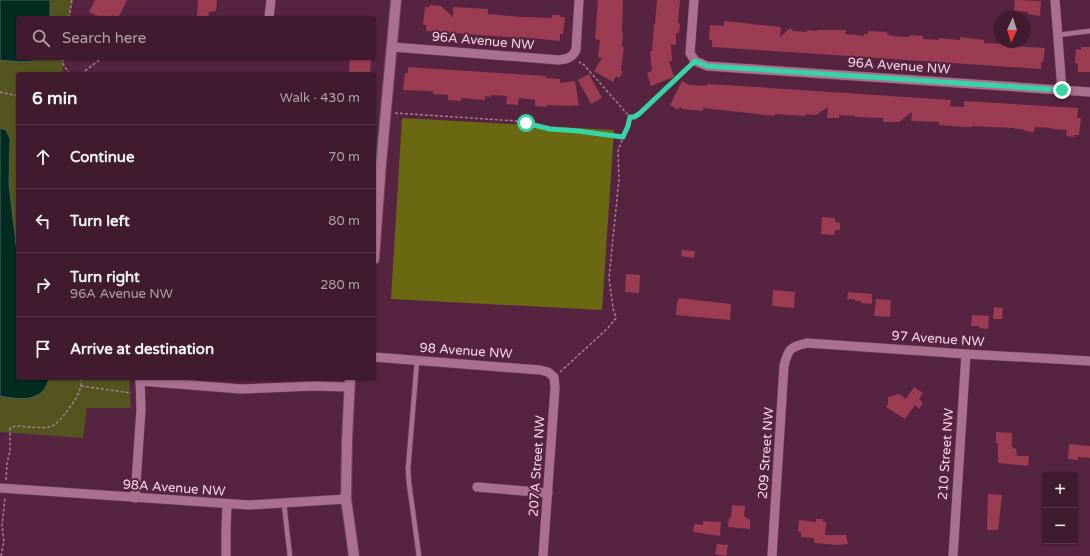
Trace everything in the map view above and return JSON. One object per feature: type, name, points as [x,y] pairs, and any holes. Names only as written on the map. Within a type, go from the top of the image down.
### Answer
[{"type":"street","points":[[270,16],[271,0]]},
{"type":"street","points":[[376,212],[378,164],[386,113],[396,0]]},
{"type":"street","points":[[571,56],[576,47],[579,0]]},
{"type":"street","points":[[694,0],[690,53],[695,61]]},
{"type":"street","points":[[1055,0],[1062,90]]},
{"type":"street","name":"96A Avenue NW","points":[[392,47],[559,60],[567,59],[571,56]]},
{"type":"street","name":"96A Avenue NW","points":[[695,61],[707,66],[1090,92]]},
{"type":"street","name":"97 Avenue NW","points":[[788,353],[791,349],[807,343],[1090,361]]},
{"type":"street","name":"209 Street NW","points":[[772,556],[784,366],[788,353]]},
{"type":"street","name":"210 Street NW","points":[[953,556],[966,354]]},
{"type":"street","name":"98 Avenue NW","points":[[376,358],[540,370],[548,372],[554,377]]},
{"type":"street","name":"207A Street NW","points":[[543,556],[555,388],[554,377]]},
{"type":"street","points":[[135,498],[141,394],[140,380],[241,389],[350,383],[346,462],[346,499],[354,556]]},
{"type":"street","name":"98A Avenue NW","points":[[3,485],[135,498],[249,506],[346,499]]},
{"type":"street","points":[[477,487],[548,493]]},
{"type":"street","points":[[226,556],[227,504]]},
{"type":"lane","points":[[1058,35],[1090,32]]},
{"type":"lane","points":[[417,361],[408,469],[419,556]]},
{"type":"lane","points":[[284,504],[290,556]]},
{"type":"path","points":[[69,16],[72,0]]},
{"type":"path","points":[[571,56],[584,65],[630,117]]},
{"type":"path","points":[[62,60],[64,66],[68,72]]},
{"type":"path","points":[[84,72],[99,60]]},
{"type":"path","points":[[630,117],[634,117],[639,114],[695,61]]},
{"type":"path","points":[[0,92],[16,96]]},
{"type":"path","points":[[386,113],[516,121],[550,129],[623,137]]},
{"type":"path","points":[[554,377],[608,328],[616,318],[612,308],[609,278],[619,179],[618,157],[620,146],[630,117]]},
{"type":"path","points":[[3,485],[10,451],[10,428],[17,426],[47,428],[54,426],[75,400],[80,390],[81,380]]},
{"type":"path","points":[[81,386],[141,394]]},
{"type":"path","points":[[1,556],[4,541],[2,526],[5,496]]},
{"type":"shaded area","points":[[0,0],[72,0],[69,16],[16,16],[16,60],[64,60],[62,72],[16,72],[16,380],[129,380],[131,408],[87,408],[83,438],[0,432]]},
{"type":"shaded area","points":[[0,0],[50,0],[50,16],[16,16],[16,60],[37,60],[27,62],[0,60]]},
{"type":"shaded area","points":[[402,118],[614,130],[602,310],[391,299]]},
{"type":"shaded area","points":[[0,128],[6,130],[10,139],[9,184],[16,244],[16,380],[48,380],[42,392],[30,398],[23,399],[0,396]]},
{"type":"building","points":[[95,0],[127,0],[119,16],[98,16],[89,12]]},
{"type":"building","points":[[198,0],[217,0],[216,11],[209,12],[208,16],[197,16]]},
{"type":"building","points":[[598,0],[623,0],[622,47],[624,47],[621,70],[623,72],[619,78],[616,76],[613,82],[594,71],[602,58],[598,57],[600,40],[595,39]]},
{"type":"building","points":[[657,0],[680,0],[678,23],[680,24],[679,33],[676,33],[676,45],[671,44],[672,61],[669,61],[674,77],[651,86],[647,73],[652,71],[650,51],[652,51]]},
{"type":"building","points":[[1015,0],[1041,1],[1040,16],[1030,14],[1030,12],[1014,11]]},
{"type":"building","points":[[430,5],[441,6],[453,17],[453,7],[488,9],[488,14],[521,17],[552,18],[552,15],[560,15],[560,17],[565,17],[563,34],[560,34],[560,41],[426,31],[426,25],[423,25],[425,7],[429,7]]},
{"type":"building","points":[[724,21],[781,27],[780,37],[790,28],[793,31],[807,32],[807,30],[846,30],[845,34],[864,36],[864,34],[868,34],[868,31],[887,32],[887,34],[892,36],[923,36],[923,39],[939,40],[939,38],[960,40],[960,37],[984,40],[984,43],[994,44],[994,48],[1045,48],[1043,62],[1041,62],[1041,69],[712,47],[712,40],[709,40],[710,25],[724,26]]},
{"type":"building","points":[[1081,47],[1090,47],[1090,72],[1078,72],[1078,64],[1075,63],[1076,49],[1081,50]]},
{"type":"building","points":[[350,60],[371,60],[370,72],[349,72]]},
{"type":"building","points":[[408,67],[546,76],[546,78],[560,79],[560,83],[575,81],[579,105],[547,105],[546,107],[535,106],[535,100],[519,98],[518,105],[506,104],[507,96],[491,95],[491,97],[485,96],[485,100],[461,98],[461,101],[448,100],[448,95],[433,94],[433,91],[403,90],[405,73],[408,73]]},
{"type":"building","points":[[589,74],[602,98],[591,104],[578,80]]},
{"type":"building","points":[[682,81],[689,85],[726,85],[951,100],[950,106],[964,107],[964,101],[1078,108],[1077,118],[1081,118],[1079,135],[1074,135],[1074,137],[1066,136],[1067,130],[1051,129],[1052,128],[1035,127],[1034,132],[1012,128],[966,127],[939,125],[939,122],[911,121],[912,112],[899,122],[883,122],[883,118],[855,116],[839,115],[839,118],[827,118],[828,107],[816,115],[805,114],[805,116],[775,114],[775,116],[703,108],[703,111],[683,109],[680,107],[678,110],[670,105]]},
{"type":"building","points":[[822,217],[835,218],[835,222],[840,223],[840,230],[835,230],[834,235],[821,234]]},
{"type":"building","points":[[682,250],[695,251],[694,258],[681,256]]},
{"type":"building","points":[[626,274],[640,275],[639,293],[625,292]]},
{"type":"building","points":[[773,290],[795,292],[794,308],[772,306]]},
{"type":"building","points":[[848,292],[872,294],[872,304],[861,303],[861,301],[855,301],[855,299],[847,299]]},
{"type":"building","points":[[679,298],[731,304],[730,320],[676,315],[677,301]]},
{"type":"building","points":[[876,299],[891,300],[890,317],[874,316]]},
{"type":"building","points":[[994,307],[1003,308],[1002,319],[993,319]]},
{"type":"building","points":[[972,315],[989,316],[988,329],[979,328],[979,326],[971,326]]},
{"type":"building","points":[[914,387],[923,393],[919,399],[923,403],[919,409],[915,405],[905,419],[886,407],[888,404],[888,397],[899,394],[906,399]]},
{"type":"building","points":[[996,432],[1012,433],[1012,447],[1016,449],[1017,456],[1029,456],[1028,466],[998,463],[998,443],[996,443]]},
{"type":"building","points":[[1069,444],[1090,446],[1090,458],[1078,457],[1078,460],[1068,459]]},
{"type":"building","points":[[988,494],[1002,495],[998,530],[987,530]]},
{"type":"building","points":[[732,505],[745,506],[744,517],[750,519],[750,529],[728,527],[729,518],[731,518]]},
{"type":"building","points":[[816,519],[823,519],[823,522],[826,522],[825,535],[846,535],[848,544],[838,545],[814,543],[814,538],[801,537],[801,532],[798,531],[799,520],[816,522]]},
{"type":"building","points":[[703,521],[721,522],[720,536],[693,532],[694,524],[703,525]]},
{"type":"building","points":[[717,544],[728,545],[726,556],[715,554]]},
{"type":"route","points":[[526,123],[550,129],[623,137],[630,117],[637,116],[695,61],[707,66],[1062,90]]}]
